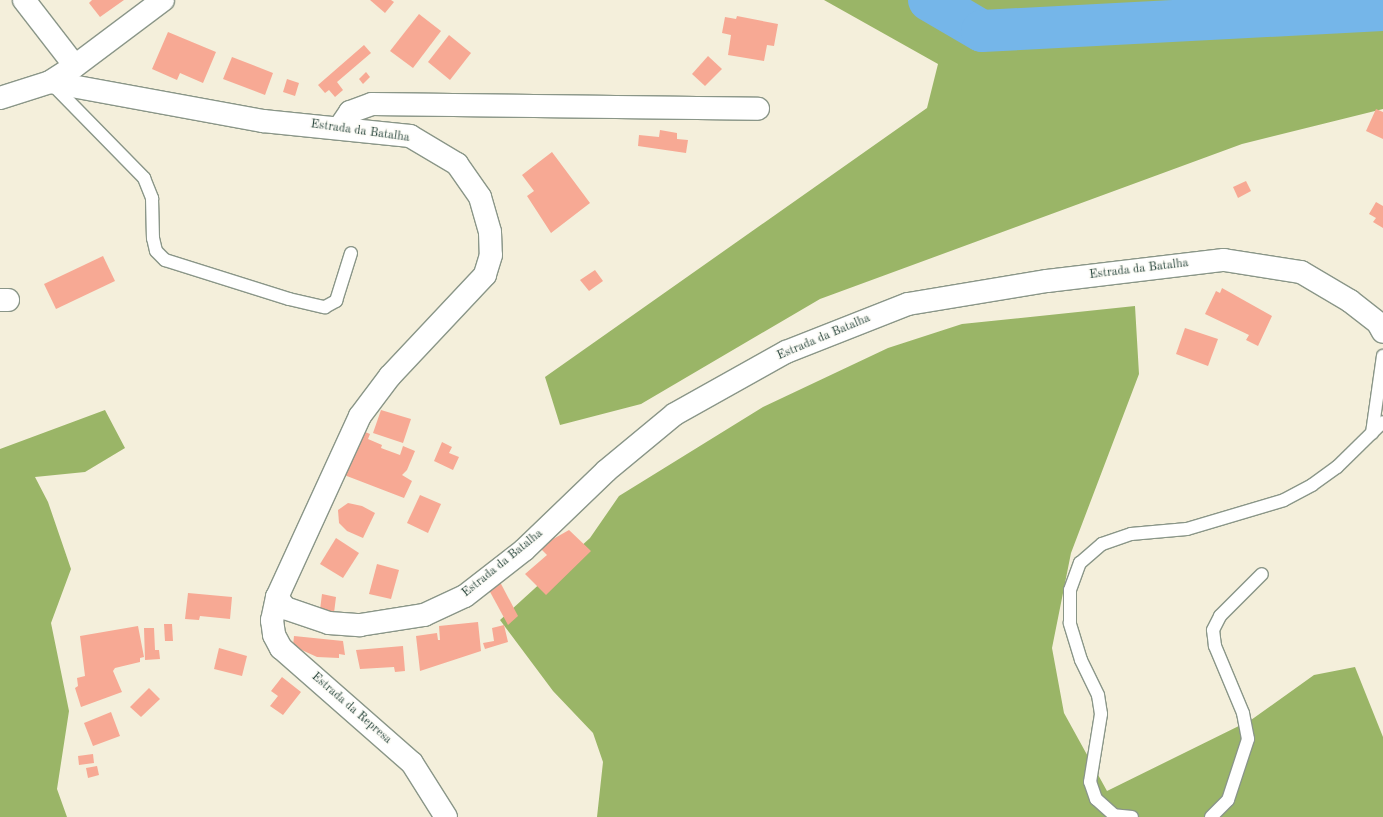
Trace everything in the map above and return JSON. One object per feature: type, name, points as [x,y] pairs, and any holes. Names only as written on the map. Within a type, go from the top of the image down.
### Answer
[{"type":"street","points":[[24,0],[75,66]]},
{"type":"street","name":"Estrada da Batalha","points":[[0,98],[50,82],[75,66],[163,0]]},
{"type":"street","name":"Estrada da Batalha","points":[[50,82],[263,120],[340,127],[410,136],[457,164],[480,197],[490,232],[491,255],[485,275],[390,376],[360,416],[277,597],[285,608],[314,620],[329,624],[360,625],[424,615],[465,596],[524,550],[606,471],[675,414],[786,352],[908,304],[1047,281],[1224,260],[1301,272],[1350,301],[1378,323],[1383,332]]},
{"type":"street","points":[[340,127],[350,112],[372,104],[758,109]]},
{"type":"street","name":"Estrada da Represa","points":[[277,597],[272,620],[274,635],[281,648],[412,763],[446,817]]},
{"type":"lane","points":[[50,82],[144,178],[152,198],[153,238],[156,251],[165,260],[289,299],[325,307],[336,301],[351,253]]},
{"type":"lane","points":[[1372,433],[1383,356]]},
{"type":"lane","points":[[1132,817],[1114,815],[1096,799],[1090,782],[1101,714],[1098,695],[1080,660],[1070,623],[1070,590],[1080,563],[1102,544],[1131,534],[1187,529],[1284,500],[1312,485],[1337,467],[1383,422]]},
{"type":"lane","points":[[1211,817],[1228,800],[1248,739],[1243,713],[1216,646],[1213,630],[1220,616],[1262,574]]},
{"type":"green space","points":[[824,0],[1383,0],[1383,109],[1242,144],[820,299],[641,404],[560,425],[545,377],[927,108],[938,64]]},
{"type":"green space","points":[[1135,306],[1139,374],[1071,553],[1052,648],[1064,713],[1107,791],[1251,720],[1314,675],[1355,667],[1383,737],[1383,817],[597,817],[603,762],[593,733],[553,691],[500,620],[590,538],[619,496],[763,407],[888,348],[962,324]]},
{"type":"green space","points":[[105,410],[125,448],[85,472],[35,477],[48,502],[71,569],[51,623],[69,711],[57,789],[67,817],[0,817],[0,449]]},
{"type":"building","points":[[92,0],[124,0],[100,17],[89,3]]},
{"type":"building","points":[[370,0],[391,0],[394,2],[385,13]]},
{"type":"building","points":[[419,14],[441,31],[413,68],[390,51]]},
{"type":"building","points":[[737,16],[778,24],[774,46],[767,45],[764,61],[728,55],[731,35],[722,33],[725,17],[736,19]]},
{"type":"building","points":[[168,32],[216,52],[203,83],[180,73],[177,80],[152,69]]},
{"type":"building","points":[[449,35],[471,53],[450,80],[428,62]]},
{"type":"building","points":[[364,45],[371,53],[337,82],[343,90],[335,97],[329,90],[325,93],[318,85]]},
{"type":"building","points":[[708,56],[722,69],[705,86],[692,74]]},
{"type":"building","points":[[232,57],[273,73],[265,95],[223,79]]},
{"type":"building","points":[[366,72],[370,77],[363,84],[359,79]]},
{"type":"building","points":[[287,79],[299,83],[295,96],[283,92]]},
{"type":"building","points":[[1376,109],[1383,112],[1383,139],[1366,131]]},
{"type":"building","points":[[660,130],[677,133],[677,139],[688,140],[686,153],[638,146],[639,135],[659,137]]},
{"type":"building","points":[[552,152],[590,203],[551,233],[527,196],[534,191],[522,175]]},
{"type":"building","points":[[1246,181],[1251,191],[1238,198],[1233,187]]},
{"type":"building","points":[[1376,202],[1383,206],[1383,228],[1373,222],[1376,218],[1369,214]]},
{"type":"building","points":[[103,256],[115,281],[56,309],[44,284]]},
{"type":"building","points":[[595,270],[603,281],[589,291],[580,280]]},
{"type":"building","points":[[1222,288],[1272,316],[1258,346],[1246,340],[1249,335],[1205,314],[1216,291],[1220,293]]},
{"type":"building","points":[[1185,328],[1218,339],[1208,366],[1176,354]]},
{"type":"building","points":[[381,410],[411,419],[403,443],[373,433]]},
{"type":"building","points":[[363,431],[370,434],[368,439],[382,445],[381,448],[400,455],[403,446],[415,451],[407,470],[402,475],[412,481],[404,498],[339,473]]},
{"type":"building","points":[[442,442],[452,447],[449,453],[459,457],[453,470],[434,461]]},
{"type":"building","points":[[420,495],[441,504],[428,533],[407,523]]},
{"type":"building","points":[[348,503],[362,506],[375,513],[363,538],[347,531],[339,523],[338,510]]},
{"type":"building","points":[[569,530],[591,551],[546,595],[525,574],[547,555],[539,547]]},
{"type":"building","points":[[336,538],[359,553],[343,578],[320,564]]},
{"type":"building","points":[[377,564],[399,570],[391,599],[369,594]]},
{"type":"building","points":[[500,582],[518,616],[508,625],[489,590]]},
{"type":"building","points":[[188,593],[232,597],[230,619],[200,616],[199,620],[185,619]]},
{"type":"building","points":[[322,594],[336,597],[334,613],[320,610]]},
{"type":"building","points":[[478,622],[481,651],[420,671],[416,636],[437,633],[438,640],[440,640],[439,626]]},
{"type":"building","points":[[164,624],[172,624],[173,641],[165,641]]},
{"type":"building","points":[[504,625],[508,642],[485,649],[483,643],[494,641],[492,628]]},
{"type":"building","points":[[138,626],[144,657],[140,658],[140,662],[115,668],[113,671],[122,692],[81,707],[75,688],[78,686],[77,678],[85,676],[80,636]]},
{"type":"building","points":[[144,628],[154,628],[155,650],[159,650],[160,659],[145,660]]},
{"type":"building","points":[[294,636],[343,641],[345,655],[339,654],[339,658],[317,657],[293,646]]},
{"type":"building","points":[[403,646],[405,671],[395,672],[394,667],[360,669],[356,650]]},
{"type":"building","points":[[219,648],[247,656],[242,676],[214,669]]},
{"type":"building","points":[[282,677],[301,692],[283,715],[270,706],[278,696],[271,691]]},
{"type":"building","points":[[149,688],[160,699],[141,717],[130,707]]},
{"type":"building","points":[[111,712],[120,736],[93,746],[84,723]]},
{"type":"building","points":[[93,754],[94,763],[79,765],[78,756]]},
{"type":"building","points":[[97,766],[99,775],[88,778],[86,768]]},
{"type":"waterway","points":[[929,0],[982,31],[1383,10]]}]
